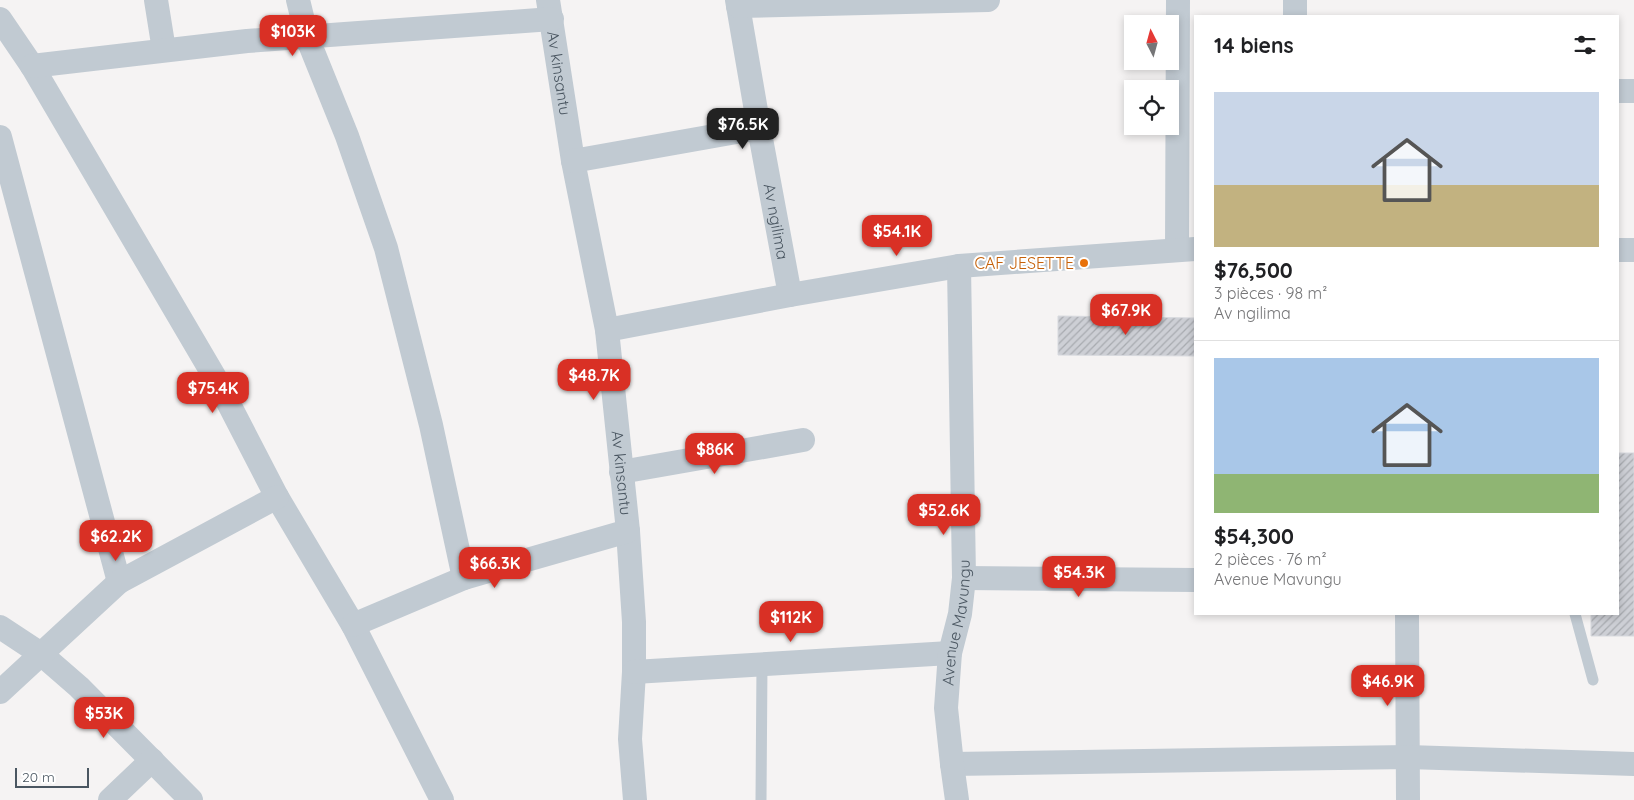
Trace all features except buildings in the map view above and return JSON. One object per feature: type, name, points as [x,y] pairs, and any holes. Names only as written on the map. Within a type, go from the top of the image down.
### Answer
[{"type":"street","points":[[156,0],[164,50]]},
{"type":"street","points":[[298,0],[306,37],[347,136],[386,248],[431,425],[464,578]]},
{"type":"street","points":[[737,3],[988,0]]},
{"type":"street","points":[[607,330],[790,295],[959,266],[1186,249],[1178,0]]},
{"type":"street","points":[[1295,0],[1295,15]]},
{"type":"street","name":"Av ngilima","points":[[737,3],[790,295]]},
{"type":"street","points":[[32,66],[247,40],[306,37],[550,10]]},
{"type":"street","name":"Av kinsantu","points":[[550,10],[573,162],[607,330],[628,531],[634,622],[634,672],[630,739],[635,800]]},
{"type":"street","points":[[0,19],[32,66],[217,381],[277,497],[353,625],[442,800]]},
{"type":"street","points":[[1619,91],[1634,91]]},
{"type":"street","points":[[573,162],[759,128]]},
{"type":"street","points":[[0,137],[119,582]]},
{"type":"street","points":[[1619,250],[1634,250]]},
{"type":"street","name":"Avenue Mavungu","points":[[957,800],[946,708],[950,653],[960,614],[964,578],[959,266]]},
{"type":"street","points":[[621,472],[803,440]]},
{"type":"street","points":[[0,692],[119,582],[277,497]]},
{"type":"street","points":[[353,625],[464,578],[628,531]]},
{"type":"street","points":[[964,578],[1194,580]]},
{"type":"street","points":[[1407,615],[1408,800]]},
{"type":"street","points":[[0,627],[41,654],[79,686],[190,800]]},
{"type":"street","points":[[634,672],[950,653]]},
{"type":"street","points":[[952,764],[1408,757],[1634,764]]},
{"type":"street","points":[[110,800],[152,760]]},
{"type":"lane","points":[[1575,615],[1593,680]]},
{"type":"lane","points":[[761,800],[762,664]]},
{"type":"place","name":"CAF JESETTE","points":[[1084,263]]}]
